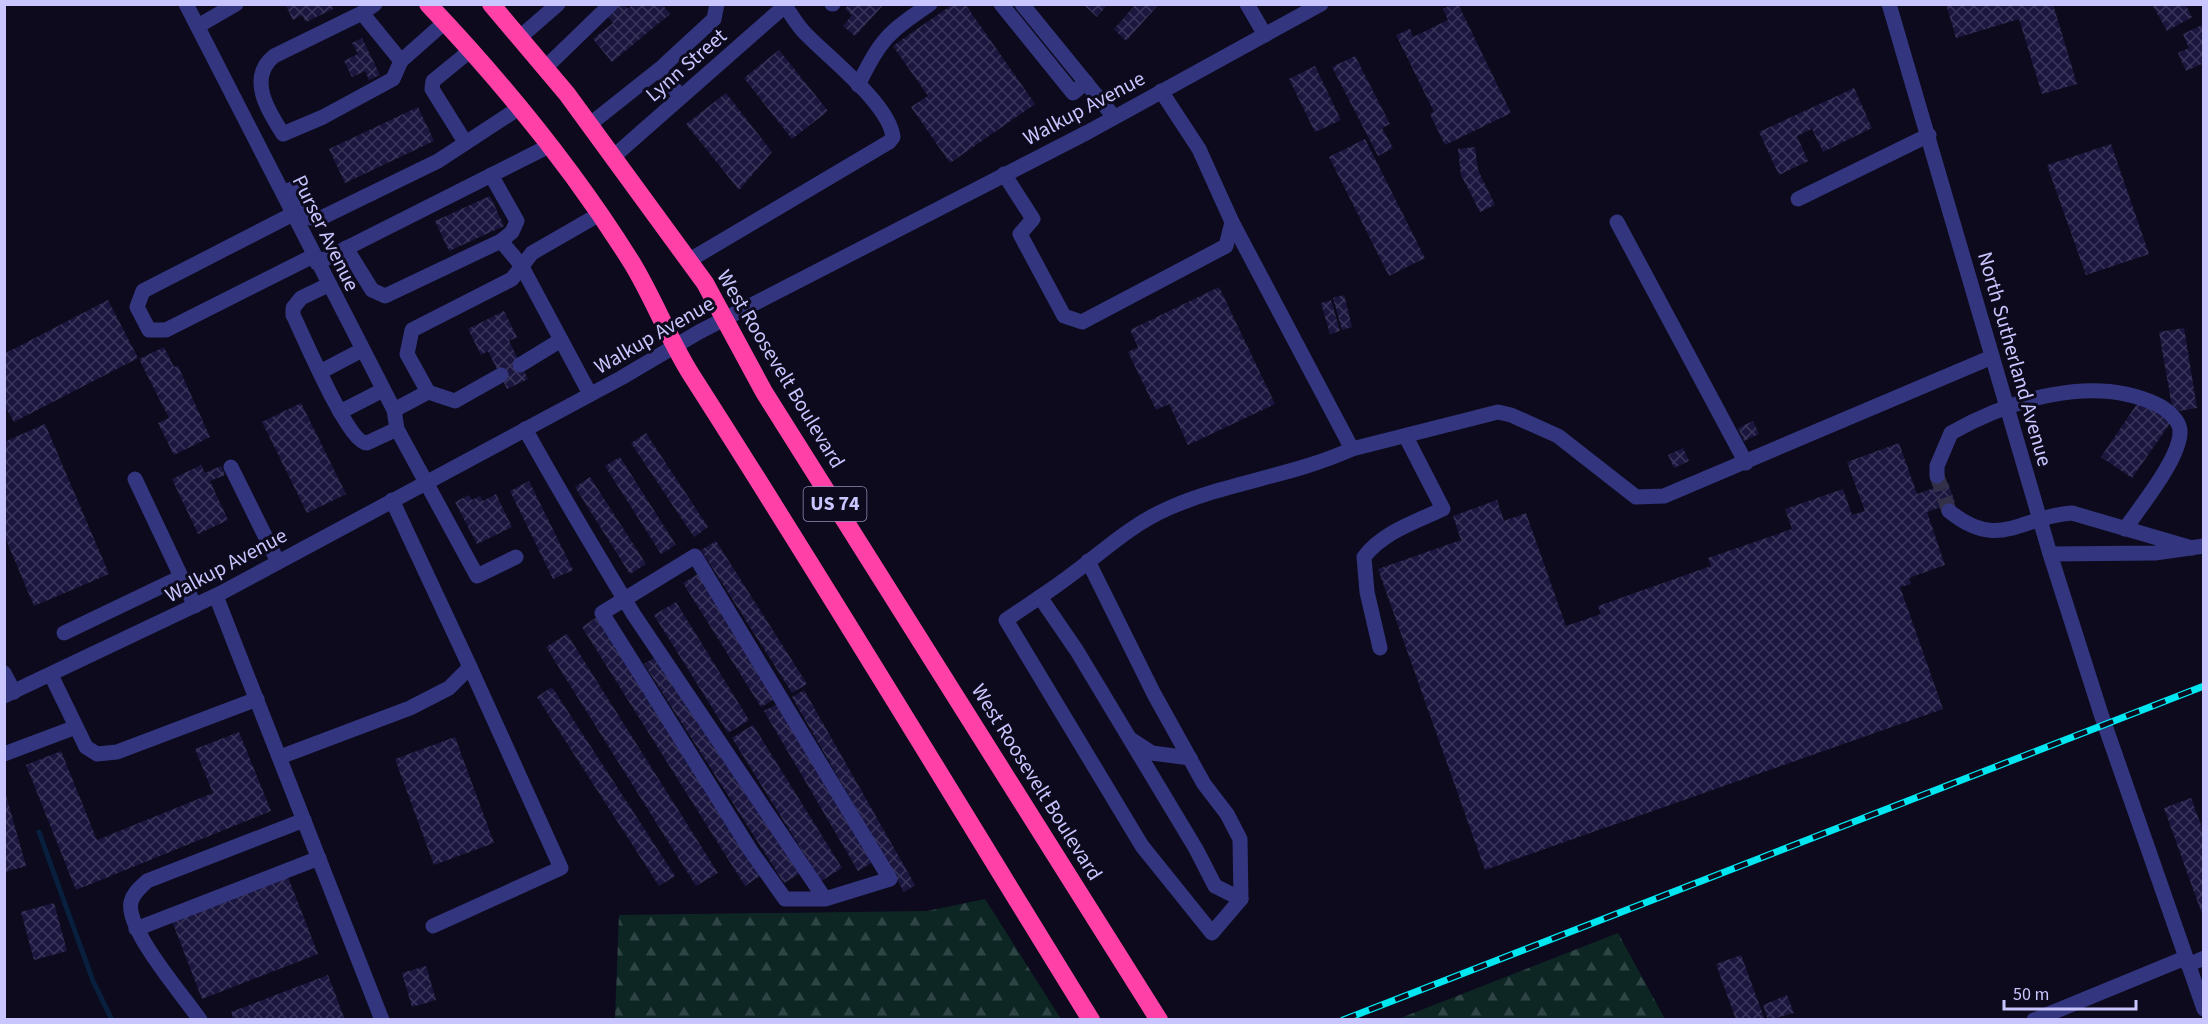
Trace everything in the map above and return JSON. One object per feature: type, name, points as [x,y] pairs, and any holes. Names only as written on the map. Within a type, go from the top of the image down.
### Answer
[{"type":"highway","name":"US 74","points":[[428,4],[471,50],[549,146],[632,263],[675,346],[1091,1020]]},
{"type":"highway","name":"West Roosevelt Boulevard","points":[[491,4],[589,125],[705,283],[764,392],[1159,1020]]},
{"type":"street","name":"Purser Avenue","points":[[186,4],[394,410],[397,429],[477,576],[516,557]]},
{"type":"street","points":[[198,26],[236,4]]},
{"type":"street","points":[[519,38],[558,4]]},
{"type":"street","points":[[545,68],[611,4]]},
{"type":"street","points":[[589,125],[659,70],[714,19],[717,4]]},
{"type":"street","points":[[858,85],[879,44],[891,30],[930,4]]},
{"type":"street","points":[[1001,4],[1074,93],[1086,82]]},
{"type":"street","points":[[1022,4],[1114,117]]},
{"type":"street","points":[[1247,4],[1265,34]]},
{"type":"street","name":"Walkup Avenue","points":[[9,694],[216,596],[590,394],[724,318],[1114,117],[1321,4]]},
{"type":"street","name":"North Sutherland Avenue","points":[[1889,4],[1929,135],[2039,520],[2203,1009]]},
{"type":"street","points":[[688,261],[889,142],[893,137],[892,125],[858,85],[802,30],[785,5]]},
{"type":"street","name":"Lynn Street","points":[[613,158],[785,5]]},
{"type":"street","points":[[283,134],[267,108],[260,78],[264,64],[274,57],[369,9],[401,61]]},
{"type":"street","points":[[259,147],[343,107],[393,79],[401,61],[445,22]]},
{"type":"street","points":[[465,142],[432,89],[433,81],[471,50]]},
{"type":"street","points":[[659,70],[681,97]]},
{"type":"street","points":[[1161,91],[1199,149],[1232,222],[1352,449]]},
{"type":"street","points":[[245,117],[267,108]]},
{"type":"street","points":[[283,193],[296,187],[311,218],[321,218],[438,161],[519,108]]},
{"type":"street","points":[[1798,199],[1929,135]]},
{"type":"street","points":[[292,214],[143,291],[137,307],[149,330],[166,330],[315,259],[346,248],[549,146]]},
{"type":"street","points":[[1004,174],[1033,219],[1020,234],[1038,270],[1064,316],[1083,322],[1226,246],[1232,222]]},
{"type":"street","points":[[346,248],[372,290],[385,296],[501,241],[512,232],[517,221],[491,175]]},
{"type":"street","points":[[501,375],[455,401],[428,392],[407,354],[412,330],[512,279],[532,253],[598,215]]},
{"type":"street","points":[[1617,222],[1746,463]]},
{"type":"street","points":[[501,241],[521,265],[590,394]]},
{"type":"street","points":[[328,285],[301,298],[293,308],[293,315],[320,372],[354,436],[362,443],[367,443],[397,429]]},
{"type":"street","points":[[520,365],[561,340]]},
{"type":"street","points":[[320,372],[362,350]]},
{"type":"street","points":[[1088,561],[1154,694],[1240,839],[1241,898],[1212,933],[1142,846],[1006,620],[1134,525],[1171,507],[1323,462],[1352,449],[1498,412],[1511,415],[1558,436],[1636,497],[1664,496],[1992,357]]},
{"type":"street","points":[[340,412],[383,390]]},
{"type":"street","points":[[394,410],[428,392]]},
{"type":"street","points":[[1937,476],[1937,466],[1951,433],[2006,406],[2068,392],[2138,396],[2161,406],[2174,418],[2180,430],[2175,453],[2125,530]]},
{"type":"street","points":[[525,429],[625,599],[825,899]]},
{"type":"street","points":[[1380,648],[1367,592],[1364,557],[1374,545],[1391,534],[1443,509],[1406,437]]},
{"type":"street","points":[[231,467],[278,562]]},
{"type":"street","points":[[135,479],[195,606]]},
{"type":"street","points":[[392,500],[561,868],[434,926]]},
{"type":"street","points":[[1949,511],[1962,522],[1996,531],[2015,529],[2053,514],[2072,513],[2125,530],[2198,547]]},
{"type":"street","points":[[2050,554],[2155,553],[2198,547]]},
{"type":"street","points":[[695,556],[890,879],[825,899],[785,899],[751,851],[602,613],[625,599],[695,556]]},
{"type":"street","points":[[64,633],[181,577]]},
{"type":"street","points":[[216,596],[382,1020]]},
{"type":"street","points":[[1040,597],[1077,651],[1130,738],[1215,886],[1241,898]]},
{"type":"street","points":[[280,757],[410,708],[449,688],[470,667]]},
{"type":"street","points":[[4,673],[9,694]]},
{"type":"street","points":[[51,675],[86,747],[97,754],[117,752],[257,699]]},
{"type":"street","points":[[4,754],[76,727]]},
{"type":"street","points":[[1130,738],[1152,753],[1190,758]]},
{"type":"street","points":[[200,1020],[136,929],[130,905],[133,895],[147,881],[304,820]]},
{"type":"street","points":[[136,929],[319,858]]},
{"type":"street","points":[[2034,1020],[2186,961],[2204,958]]},
{"type":"green space","points":[[985,899],[1061,1019],[615,1019],[619,915],[927,911]]},
{"type":"green space","points":[[1618,933],[1665,1019],[1398,1019]]},
{"type":"building","points":[[285,4],[331,4],[333,9],[306,22],[302,15],[293,20]]},
{"type":"building","points":[[617,4],[624,4],[628,9],[633,4],[662,4],[670,14],[612,62],[593,39],[613,23],[605,14]]},
{"type":"building","points":[[849,4],[884,4],[855,36],[843,26],[852,15],[845,9]]},
{"type":"building","points":[[953,4],[965,4],[1035,104],[950,163],[911,107],[928,96],[893,46]]},
{"type":"building","points":[[1083,4],[1108,4],[1097,17]]},
{"type":"building","points":[[1136,4],[1159,4],[1126,41],[1114,29]]},
{"type":"building","points":[[1458,4],[1511,113],[1445,145],[1430,114],[1434,112],[1396,35],[1410,29],[1413,37],[1448,20],[1443,9]]},
{"type":"building","points":[[1946,4],[2053,4],[2077,84],[2042,94],[2019,19],[1956,38]]},
{"type":"building","points":[[2152,4],[2185,4],[2192,17],[2167,31]]},
{"type":"building","points":[[2204,24],[2204,63],[2186,71],[2178,53],[2189,48],[2183,34]]},
{"type":"building","points":[[362,38],[380,75],[369,80],[365,71],[352,77],[344,61],[358,54],[352,43]]},
{"type":"building","points":[[779,50],[828,111],[792,139],[744,78]]},
{"type":"building","points":[[1355,56],[1390,124],[1382,128],[1393,148],[1378,156],[1332,67]]},
{"type":"building","points":[[1315,66],[1341,120],[1315,132],[1289,79]]},
{"type":"building","points":[[1854,88],[1872,128],[1823,152],[1812,129],[1797,136],[1808,161],[1779,175],[1759,132]]},
{"type":"building","points":[[726,93],[772,152],[739,190],[686,124]]},
{"type":"building","points":[[418,107],[434,141],[345,183],[329,149]]},
{"type":"building","points":[[1365,139],[1425,258],[1389,276],[1329,157]]},
{"type":"building","points":[[2111,144],[2149,254],[2086,275],[2047,165]]},
{"type":"building","points":[[1475,147],[1478,170],[1495,205],[1480,212],[1461,175],[1458,149]]},
{"type":"building","points":[[490,196],[504,226],[449,251],[435,221]]},
{"type":"building","points":[[1219,287],[1275,404],[1188,445],[1169,404],[1156,410],[1128,352],[1138,347],[1130,330]]},
{"type":"building","points":[[1344,295],[1352,327],[1342,330],[1333,298]]},
{"type":"building","points":[[108,300],[138,358],[14,422],[4,405],[4,354]]},
{"type":"building","points":[[1331,300],[1340,331],[1330,334],[1321,303]]},
{"type":"building","points":[[504,311],[517,337],[509,341],[528,379],[507,389],[488,351],[481,355],[468,329]]},
{"type":"building","points":[[2184,328],[2197,408],[2173,412],[2159,332]]},
{"type":"building","points":[[164,347],[174,367],[178,366],[210,437],[174,455],[158,423],[169,418],[139,359]]},
{"type":"building","points":[[2139,401],[2171,422],[2132,478],[2101,457]]},
{"type":"building","points":[[301,403],[346,494],[307,513],[262,422]]},
{"type":"building","points":[[1753,421],[1759,434],[1744,441],[1738,428]]},
{"type":"building","points":[[45,424],[109,574],[34,606],[4,535],[4,442]]},
{"type":"building","points":[[646,433],[708,527],[694,537],[631,443]]},
{"type":"building","points":[[1899,443],[1917,494],[1948,483],[1955,502],[1927,512],[1945,565],[1909,578],[1911,584],[1900,587],[1943,709],[1485,870],[1378,569],[1461,540],[1453,516],[1497,500],[1504,521],[1526,513],[1566,626],[1601,614],[1598,606],[1711,566],[1708,558],[1792,529],[1785,509],[1843,489],[1852,515],[1865,511],[1847,462]]},
{"type":"building","points":[[1683,448],[1689,461],[1674,468],[1668,455]]},
{"type":"building","points":[[620,457],[676,545],[661,554],[605,466]]},
{"type":"building","points":[[201,465],[205,473],[221,466],[225,475],[210,481],[228,520],[198,534],[172,479]]},
{"type":"building","points":[[590,477],[646,564],[630,574],[575,487]]},
{"type":"building","points":[[529,481],[573,570],[553,579],[510,491]]},
{"type":"building","points":[[496,494],[512,527],[477,544],[455,502],[469,495],[472,500],[480,496],[483,501]]},
{"type":"building","points":[[716,541],[807,684],[792,693],[701,550]]},
{"type":"building","points":[[698,574],[776,698],[761,707],[683,583]]},
{"type":"building","points":[[676,602],[749,720],[728,733],[654,615]]},
{"type":"building","points":[[597,617],[760,876],[745,886],[582,627]]},
{"type":"building","points":[[567,634],[718,873],[696,886],[546,647]]},
{"type":"building","points":[[659,655],[799,874],[784,883],[644,664]]},
{"type":"building","points":[[552,687],[675,876],[659,886],[537,697]]},
{"type":"building","points":[[804,690],[915,885],[904,892],[792,697]]},
{"type":"building","points":[[779,703],[873,862],[858,871],[764,711]]},
{"type":"building","points":[[753,725],[842,868],[821,881],[732,738]]},
{"type":"building","points":[[239,732],[271,811],[76,890],[26,765],[61,751],[97,840],[213,793],[195,749]]},
{"type":"building","points":[[455,737],[494,843],[434,865],[395,759]]},
{"type":"building","points":[[5,792],[26,866],[5,872]]},
{"type":"building","points":[[2191,798],[2204,833],[2203,917],[2164,808]]},
{"type":"building","points":[[288,877],[318,954],[202,999],[172,921]]},
{"type":"building","points":[[54,903],[67,951],[34,960],[21,912]]},
{"type":"building","points":[[1741,955],[1765,1020],[1736,1020],[1716,964]]},
{"type":"building","points":[[426,966],[436,1000],[412,1007],[402,973]]},
{"type":"building","points":[[328,975],[345,1020],[234,1020],[231,1012]]},
{"type":"building","points":[[1787,995],[1794,1013],[1768,1020],[1763,1005]]},
{"type":"waterway","points":[[39,832],[93,981],[112,1020]]},
{"type":"tunnel","points":[[1937,476],[1949,511]]},
{"type":"railway","points":[[1343,1020],[2204,686]]}]
